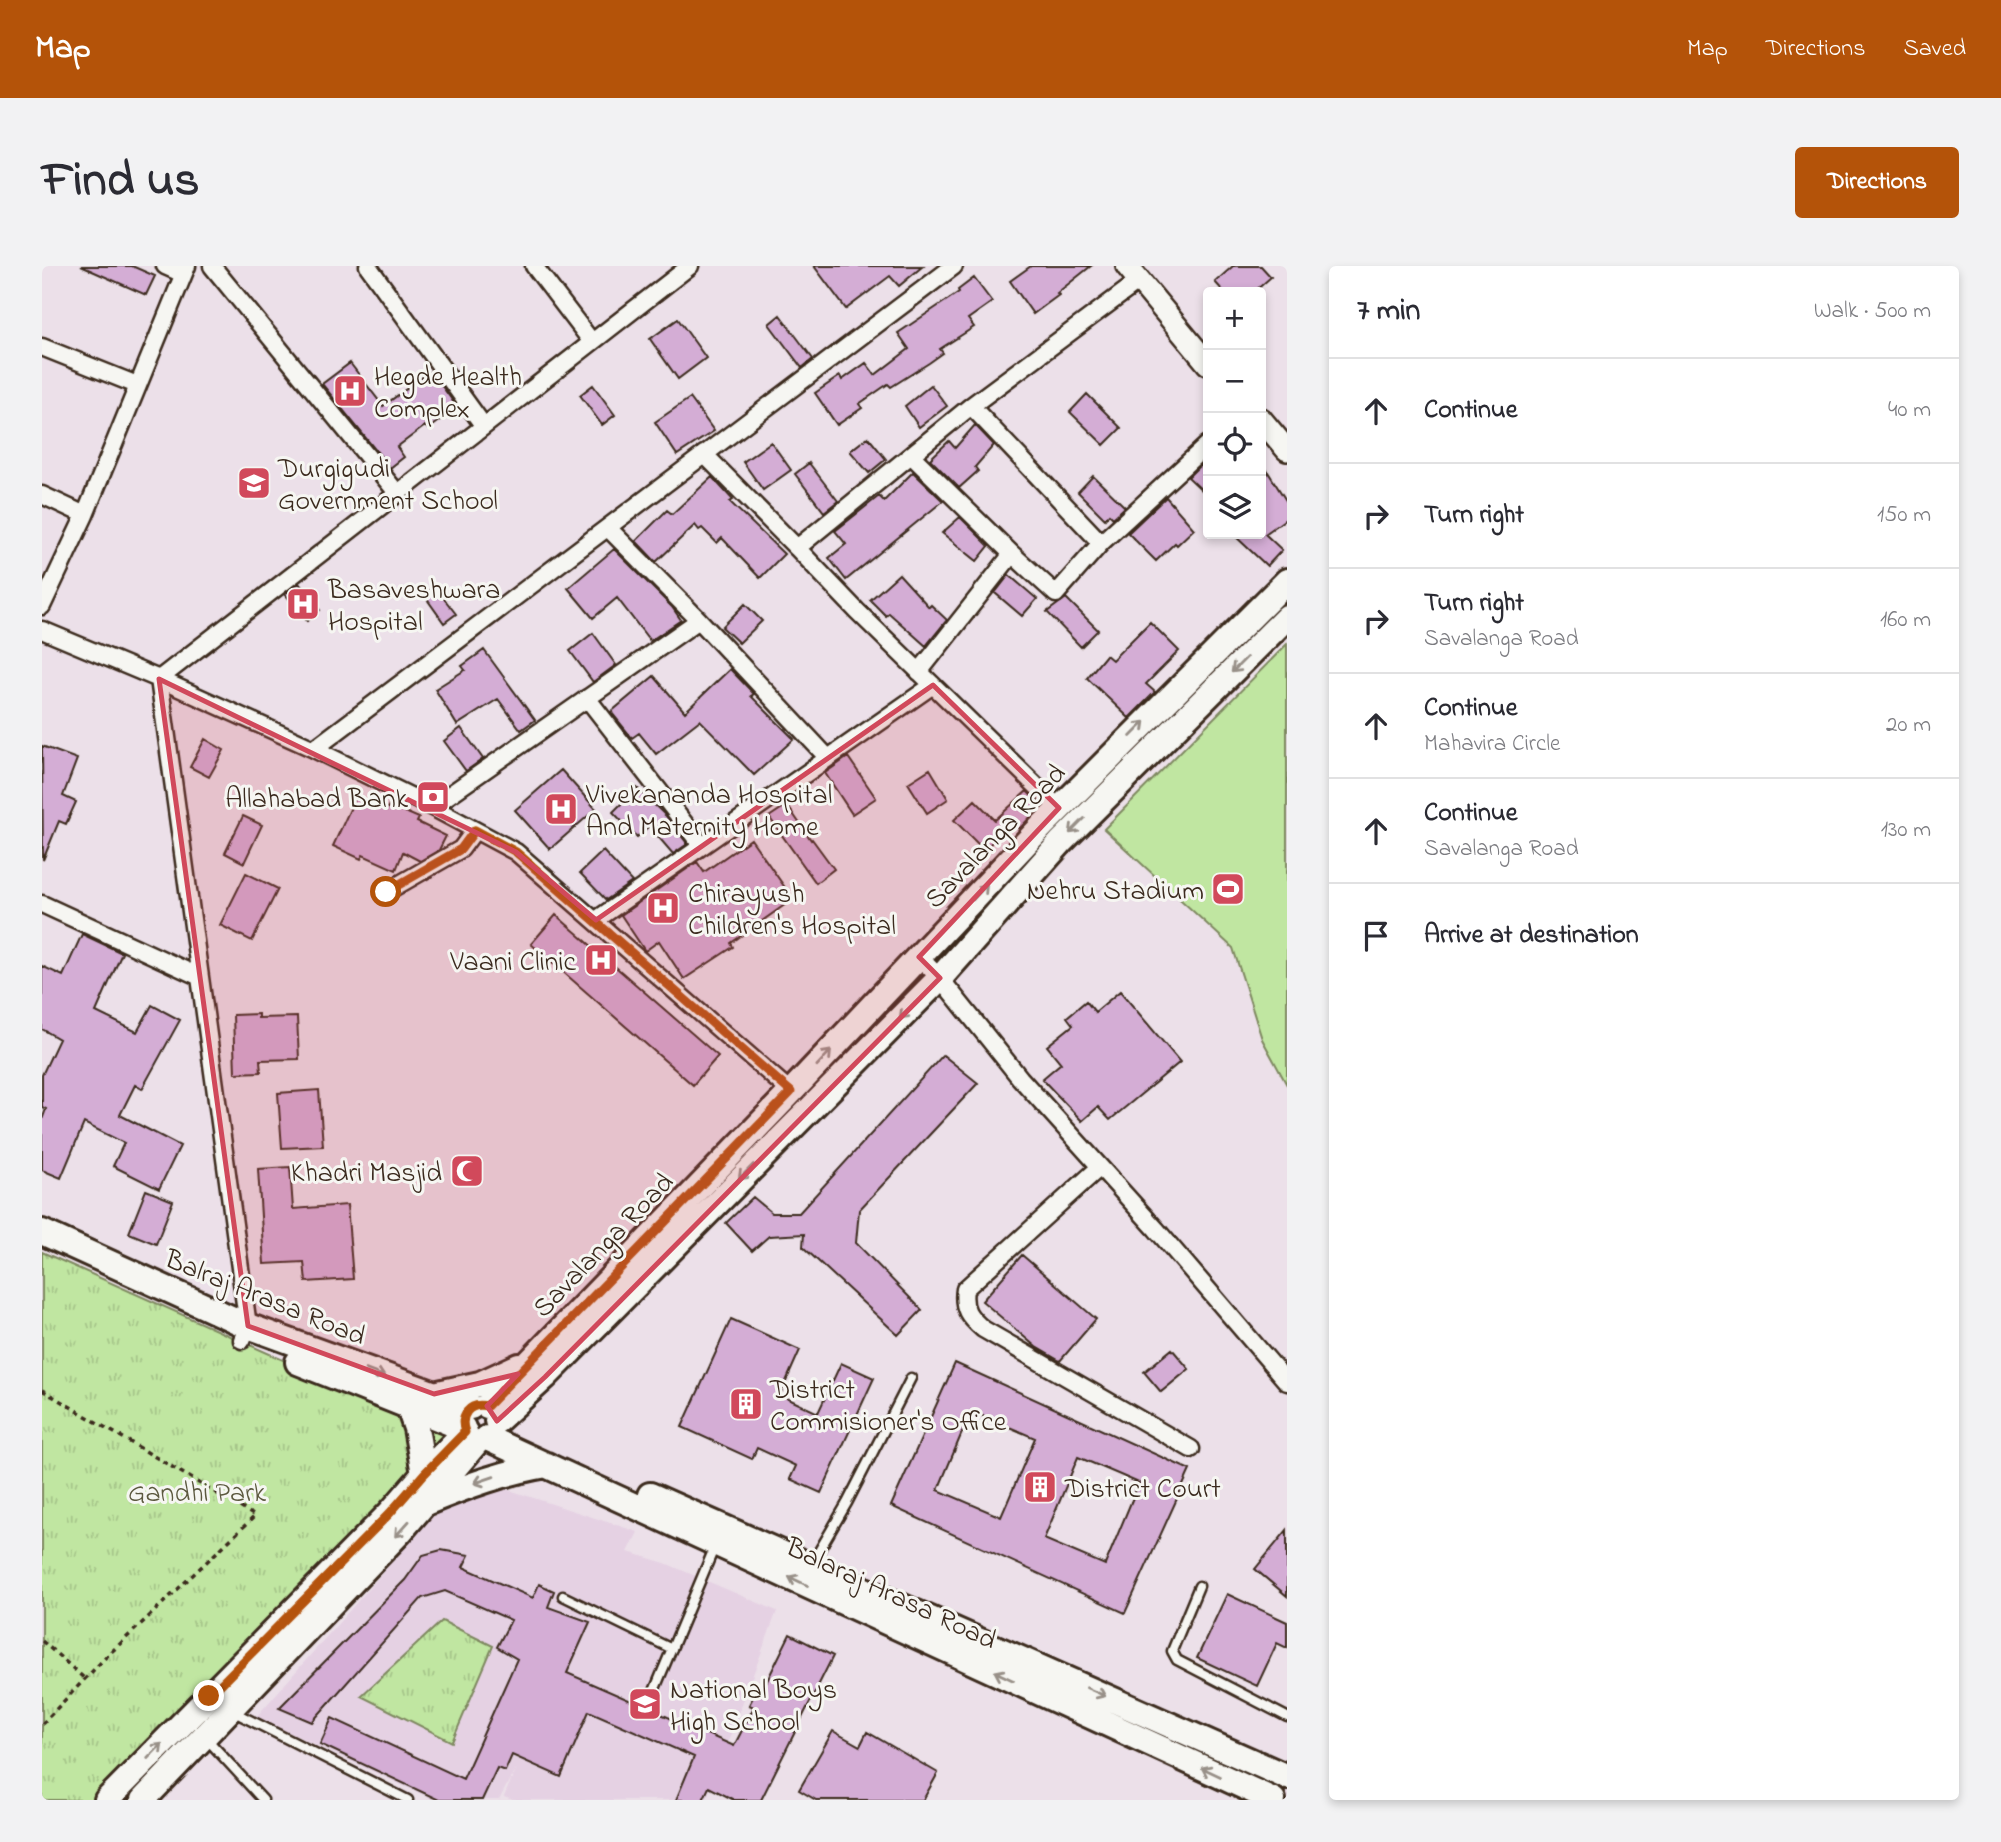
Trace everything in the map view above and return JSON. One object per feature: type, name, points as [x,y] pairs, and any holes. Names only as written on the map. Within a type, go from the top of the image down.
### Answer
[{"type":"main road","points":[[1133,274],[1203,358]]},
{"type":"main road","points":[[1266,425],[1287,450]]},
{"type":"main road","name":"Savalanga Road","points":[[219,1703],[423,1504],[536,1356],[791,1092],[1059,808],[1287,581]]},
{"type":"main road","name":"Savalanga Road","points":[[143,1800],[196,1728],[424,1474],[481,1425],[545,1377],[940,978],[1061,842],[1285,622]]},
{"type":"main road","name":"Balraj Arasa Road","points":[[42,1232],[245,1333],[434,1394],[481,1425]]},
{"type":"main road","name":"Balaraj Arasa Road","points":[[42,1248],[408,1405],[481,1425],[1287,1776]]},
{"type":"main road","points":[[434,1394],[491,1379],[536,1356]]},
{"type":"main road","points":[[408,1405],[416,1428],[424,1474]]},
{"type":"main road","name":"Balaraj Arasa Road","points":[[481,1425],[547,1465],[1245,1794],[1273,1800]]},
{"type":"main road","points":[[423,1504],[480,1481],[515,1470],[547,1465]]},
{"type":"main road","name":"Savalanga Road","points":[[107,1800],[196,1728]]},
{"type":"street","points":[[42,606],[85,515],[185,270],[165,266]]},
{"type":"street","points":[[212,266],[398,494]]},
{"type":"street","points":[[368,266],[483,425]]},
{"type":"street","points":[[534,266],[592,342]]},
{"type":"street","points":[[159,679],[690,266]]},
{"type":"street","points":[[314,749],[954,266]]},
{"type":"street","points":[[797,548],[1133,274]]},
{"type":"street","points":[[42,347],[137,384]]},
{"type":"street","points":[[971,406],[1101,543]]},
{"type":"street","points":[[911,455],[1056,594],[1101,543],[1203,449]]},
{"type":"street","points":[[704,454],[919,672],[1059,808]]},
{"type":"street","points":[[42,495],[85,515]]},
{"type":"street","points":[[608,528],[699,620],[828,758]]},
{"type":"street","points":[[919,672],[1012,554]]},
{"type":"street","points":[[432,807],[699,620]]},
{"type":"street","points":[[42,630],[314,749],[516,852],[791,1092]]},
{"type":"street","points":[[159,679],[245,1333]]},
{"type":"street","points":[[596,920],[933,685]]},
{"type":"street","points":[[587,698],[702,846]]},
{"type":"street","points":[[386,892],[461,849],[475,830]]},
{"type":"street","points":[[42,904],[200,976]]},
{"type":"street","points":[[919,957],[940,978],[1020,1078],[1287,1382]]},
{"type":"street","points":[[1100,1167],[965,1289],[962,1303],[969,1317],[983,1329],[1191,1449]]},
{"type":"lane","points":[[1265,604],[1285,622]]},
{"type":"lane","points":[[810,1566],[847,1503],[911,1378]]},
{"type":"lane","points":[[649,1703],[716,1544]]},
{"type":"lane","points":[[1199,1586],[1172,1651],[1173,1656],[1287,1717]]},
{"type":"lane","points":[[563,1596],[673,1649]]},
{"type":"lane","points":[[219,1703],[408,1800]]},
{"type":"lane","points":[[196,1728],[263,1800]]},
{"type":"path","points":[[42,1390],[256,1516],[85,1679],[42,1724]]},
{"type":"path","points":[[42,1641],[85,1679]]},
{"type":"highlighted area","points":[[159,679],[516,852],[596,920],[933,685],[1059,808],[919,957],[940,978],[545,1377],[497,1421],[487,1406],[518,1374],[434,1394],[248,1326]]},
{"type":"shaded area","points":[[488,1483],[638,1532],[628,1552],[665,1563],[777,1611],[706,1800],[513,1800],[504,1797],[517,1766],[499,1800],[434,1800],[256,1717],[437,1511]]},
{"type":"green space","name":"Nehru Stadium","points":[[1287,644],[1287,1085],[1262,1039],[1233,948],[1104,829]]},
{"type":"green space","name":"Gandhi Park","points":[[42,1252],[462,1440],[113,1800],[42,1800]]},
{"type":"green space","points":[[442,1621],[493,1646],[452,1742],[361,1696]]},
{"type":"building","points":[[81,266],[132,266],[155,276],[146,295]]},
{"type":"building","points":[[814,266],[923,266],[899,286],[890,276],[846,309]]},
{"type":"building","points":[[1031,266],[1091,266],[1033,314],[1010,281]]},
{"type":"building","points":[[1233,266],[1261,266],[1271,277],[1260,287],[1220,287],[1215,282]]},
{"type":"building","points":[[974,278],[992,302],[968,319],[974,327],[940,349],[943,353],[929,363],[891,387],[888,384],[859,404],[862,408],[837,425],[815,393],[840,376],[842,380],[866,363],[875,375],[909,349],[898,333],[959,292],[958,290]]},
{"type":"building","points":[[780,315],[813,359],[802,368],[769,324]]},
{"type":"building","points":[[678,319],[706,358],[678,379],[650,339]]},
{"type":"building","points":[[350,363],[383,406],[431,371],[457,407],[428,429],[425,426],[397,447],[404,457],[390,468],[322,384]]},
{"type":"building","points":[[593,385],[615,415],[602,425],[580,395]]},
{"type":"building","points":[[931,385],[947,406],[919,427],[905,406]]},
{"type":"building","points":[[1087,394],[1121,428],[1104,445],[1070,412]]},
{"type":"building","points":[[690,398],[714,431],[677,455],[655,422]]},
{"type":"building","points":[[975,425],[994,445],[975,467],[978,471],[959,488],[930,459],[949,441],[955,448]]},
{"type":"building","points":[[868,437],[886,459],[869,473],[850,451]]},
{"type":"building","points":[[771,442],[791,470],[763,490],[743,462]]},
{"type":"building","points":[[809,463],[838,501],[824,512],[795,474]]},
{"type":"building","points":[[1200,465],[1203,468],[1203,491],[1188,477]]},
{"type":"building","points":[[1266,469],[1287,502],[1287,518],[1266,533]]},
{"type":"building","points":[[913,472],[943,501],[846,580],[829,558],[846,544],[835,531],[879,496],[884,501]]},
{"type":"building","points":[[1093,476],[1125,507],[1113,518],[1109,514],[1105,519],[1078,492]]},
{"type":"building","points":[[712,477],[733,500],[730,502],[784,554],[760,578],[722,538],[717,543],[702,528],[699,530],[695,525],[656,562],[636,541],[667,510],[672,514]]},
{"type":"building","points":[[1166,497],[1194,529],[1156,561],[1128,533]]},
{"type":"building","points":[[960,517],[989,546],[977,561],[942,533]]},
{"type":"building","points":[[1266,535],[1282,550],[1267,566],[1238,539],[1266,539]]},
{"type":"building","points":[[614,549],[672,607],[681,620],[650,641],[617,598],[593,618],[568,588]]},
{"type":"building","points":[[899,574],[929,607],[931,605],[947,620],[926,646],[889,613],[886,616],[870,600]]},
{"type":"building","points":[[1009,575],[1037,599],[1022,616],[995,593]]},
{"type":"building","points":[[299,583],[320,610],[307,621],[285,594]]},
{"type":"building","points":[[435,587],[456,614],[444,623],[424,595]]},
{"type":"building","points":[[1066,598],[1098,630],[1081,647],[1047,612]]},
{"type":"building","points":[[745,604],[762,621],[739,643],[722,627]]},
{"type":"building","points":[[1150,622],[1179,651],[1146,684],[1155,692],[1129,718],[1087,678],[1106,655],[1112,660]]},
{"type":"building","points":[[593,633],[616,665],[593,682],[570,651]]},
{"type":"building","points":[[484,650],[535,720],[521,730],[498,699],[457,725],[435,689],[465,670],[462,666]]},
{"type":"building","points":[[730,669],[754,694],[751,696],[794,739],[754,775],[700,720],[656,754],[639,733],[632,738],[611,712],[654,676],[685,712]]},
{"type":"building","points":[[461,728],[483,759],[466,771],[444,741]]},
{"type":"building","points":[[205,739],[224,750],[209,777],[190,767]]},
{"type":"building","points":[[42,746],[77,759],[63,796],[76,802],[66,824],[59,821],[43,860]]},
{"type":"building","points":[[848,757],[876,798],[852,814],[825,773]]},
{"type":"building","points":[[930,769],[948,799],[927,813],[908,783]]},
{"type":"building","points":[[561,770],[596,809],[550,849],[515,810]]},
{"type":"building","points":[[637,788],[666,816],[686,842],[686,845],[673,854],[649,826],[637,837],[613,812]]},
{"type":"building","points":[[1027,791],[1041,806],[1019,829],[1012,822],[984,850],[954,820],[975,800],[995,820]]},
{"type":"building","points":[[356,796],[386,811],[389,805],[419,818],[417,822],[446,836],[439,850],[420,861],[403,852],[396,870],[363,855],[361,859],[333,846]]},
{"type":"building","points":[[787,805],[834,869],[816,883],[769,817]]},
{"type":"building","points":[[243,816],[262,825],[244,863],[225,853]]},
{"type":"building","points":[[751,839],[793,899],[731,943],[733,947],[684,979],[659,941],[645,951],[621,915],[697,862],[704,872]]},
{"type":"building","points":[[603,851],[632,882],[606,900],[580,873]]},
{"type":"building","points":[[246,873],[278,889],[252,941],[220,925]]},
{"type":"building","points":[[556,915],[718,1056],[693,1085],[531,944]]},
{"type":"building","points":[[82,934],[122,953],[96,1012],[137,1032],[152,1005],[180,1020],[142,1089],[135,1085],[120,1115],[180,1146],[159,1189],[113,1166],[124,1143],[84,1123],[61,1178],[42,1170],[42,1120],[46,1109],[42,1107],[42,1075],[59,1039],[42,1029],[42,966],[63,976]]},
{"type":"building","points":[[1120,991],[1180,1062],[1110,1120],[1098,1107],[1082,1121],[1042,1079],[1061,1063],[1047,1046],[1073,1025],[1067,1017],[1086,1001],[1095,1012]]},
{"type":"building","points":[[258,1014],[258,1018],[297,1017],[299,1059],[260,1060],[261,1072],[235,1073],[233,1015]]},
{"type":"building","points":[[943,1055],[978,1083],[859,1210],[856,1243],[922,1310],[898,1335],[803,1247],[804,1234],[769,1236],[752,1251],[726,1223],[753,1197],[772,1213],[799,1213]]},
{"type":"building","points":[[319,1090],[323,1146],[282,1148],[278,1093]]},
{"type":"building","points":[[290,1167],[293,1209],[347,1205],[353,1279],[306,1282],[304,1262],[264,1264],[258,1169]]},
{"type":"building","points":[[146,1190],[173,1201],[156,1244],[129,1233]]},
{"type":"building","points":[[1022,1255],[1096,1319],[1060,1361],[1036,1347],[982,1301]]},
{"type":"building","name":"District Commisioner's Office","points":[[731,1319],[800,1350],[780,1395],[818,1413],[841,1363],[874,1378],[821,1493],[790,1479],[796,1466],[757,1448],[752,1459],[682,1427]]},
{"type":"building","points":[[1172,1349],[1189,1369],[1161,1392],[1144,1372]]},
{"type":"building","name":"District Court","points":[[955,1363],[1190,1470],[1125,1613],[891,1506]],"holes":[[[971,1411],[1035,1438],[1001,1517],[938,1490]],[[1078,1457],[1139,1483],[1105,1565],[1044,1539]]]},
{"type":"building","points":[[1287,1530],[1287,1596],[1255,1569]]},
{"type":"building","points":[[441,1550],[469,1555],[463,1567],[533,1598],[539,1584],[554,1591],[548,1607],[590,1622],[567,1673],[734,1746],[754,1707],[749,1705],[757,1689],[762,1691],[790,1634],[833,1656],[761,1800],[734,1800],[709,1787],[703,1800],[676,1800],[694,1757],[589,1711],[561,1777],[512,1755],[505,1771],[497,1768],[482,1800],[439,1800],[320,1744],[332,1718],[463,1779],[517,1659],[497,1647],[511,1620],[445,1591],[422,1598],[312,1722],[279,1708],[405,1580],[423,1555]]},
{"type":"building","points":[[1227,1594],[1287,1622],[1287,1648],[1277,1643],[1257,1686],[1197,1658]]},
{"type":"building","points":[[833,1731],[860,1746],[867,1732],[938,1773],[923,1800],[816,1800],[799,1790]]},
{"type":"place","name":"Hegde Health Complex","points":[[350,391]]},
{"type":"place","name":"Durgigudi Government School","points":[[254,483]]},
{"type":"place","name":"Basaveshwara Hospital","points":[[303,604]]},
{"type":"place","name":"Allahabad Bank","points":[[433,797]]},
{"type":"place","name":"Vivekananda Hospital And Maternity Home","points":[[561,809]]},
{"type":"place","name":"Nehru Stadium","points":[[1228,889]]},
{"type":"place","name":"Chirayush Children's Hospital","points":[[663,908]]},
{"type":"place","name":"Vaani Clinic","points":[[601,960]]},
{"type":"place","name":"Khadri Masjid","points":[[467,1171]]},
{"type":"place","name":"District Commisioner's Office","points":[[746,1404]]},
{"type":"place","name":"District Court","points":[[1040,1487]]},
{"type":"place","name":"National Boys High School","points":[[645,1704]]},
{"type":"route","points":[[209,1696],[390,1513],[465,1432],[463,1416],[466,1411],[476,1405],[487,1406],[791,1092],[516,852],[475,830],[461,849],[386,892]]}]
